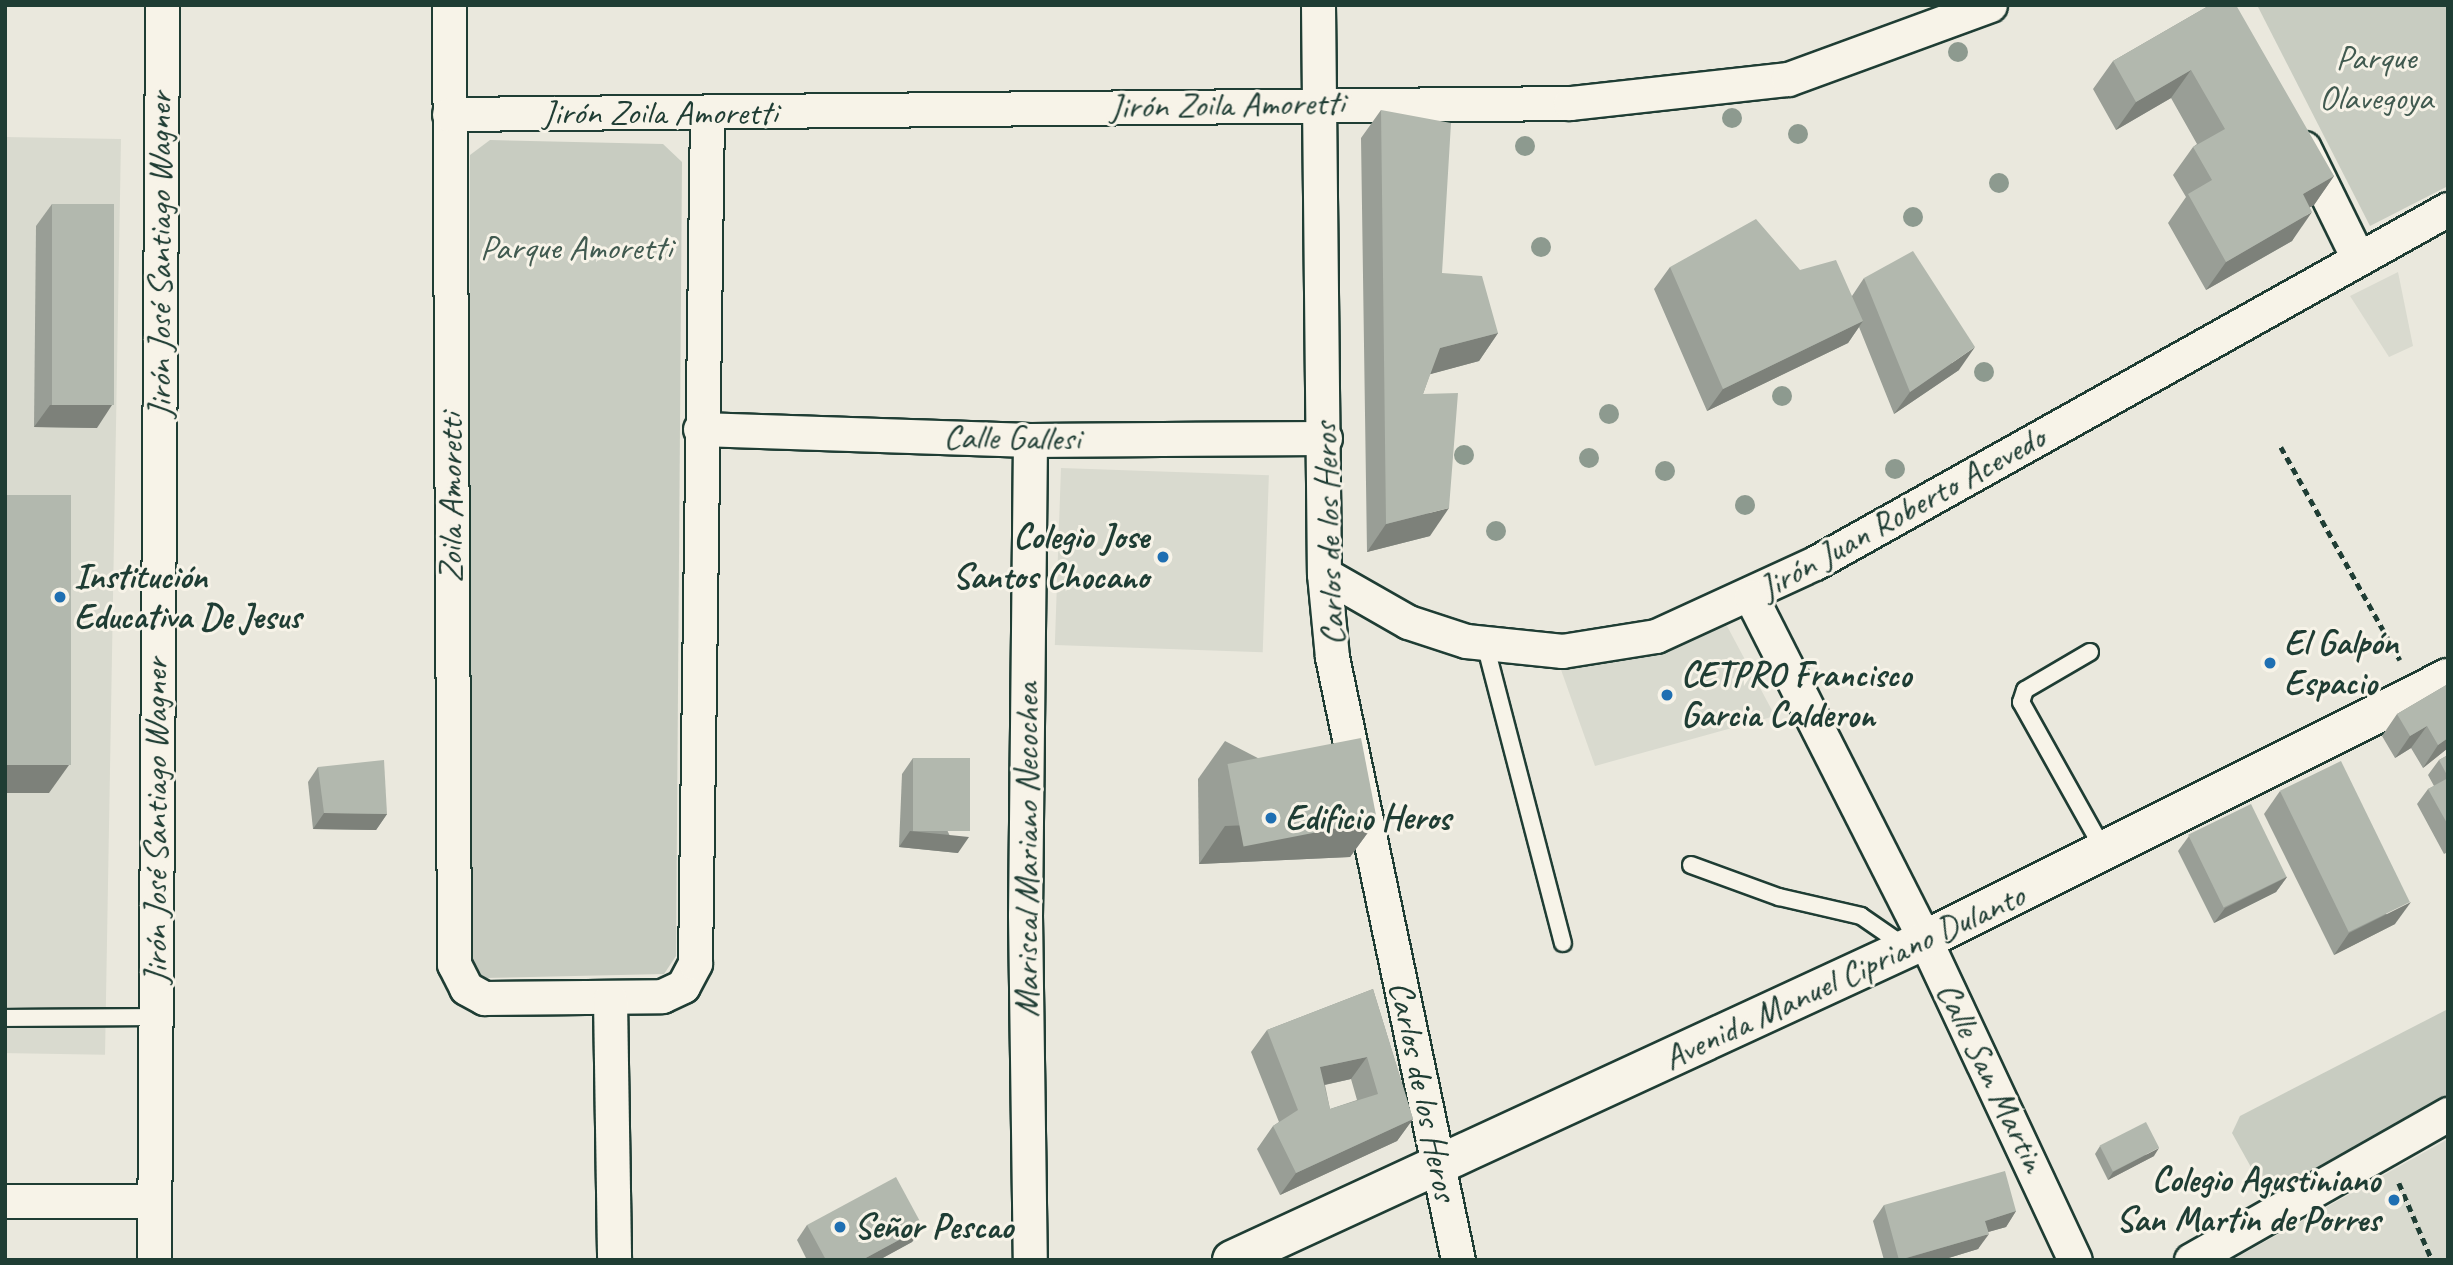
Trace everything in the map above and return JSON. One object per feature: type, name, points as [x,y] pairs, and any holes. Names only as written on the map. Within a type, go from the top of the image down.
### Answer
[{"type":"street","name":"Jirón José Santiago Wagner","points":[[154,1260],[162,5]]},
{"type":"street","name":"Zoila Amoretti","points":[[449,5],[454,964],[466,988],[484,998],[610,999]]},
{"type":"street","name":"Carlos de los Heros","points":[[1318,5],[1325,438],[1324,574],[1332,657],[1458,1260]]},
{"type":"street","name":"Jirón Zoila Amoretti","points":[[449,114],[707,114],[1319,103],[1570,103],[1788,79],[1990,5]]},
{"type":"street","points":[[614,1260],[610,999],[662,996],[683,986],[695,962],[699,429],[707,114]]},
{"type":"street","points":[[2287,115],[2357,256]]},
{"type":"street","name":"Jirón Juan Roberto Acevedo","points":[[1324,574],[1408,622],[1485,644],[1562,651],[1618,645],[1751,597],[2357,256],[2448,209]]},
{"type":"street","name":"Calle Gallesi","points":[[699,429],[1030,440],[1325,438]]},
{"type":"street","name":"Mariscal Mariano Necochea","points":[[1029,1259],[1030,440]]},
{"type":"street","name":"Calle San Martin","points":[[1751,597],[1916,944],[2075,1260]]},
{"type":"street","name":"Avenida Manuel Cipriano Dulanto","points":[[1231,1260],[1438,1167],[1916,944],[2433,686]]},
{"type":"street","points":[[2190,1260],[2448,1114]]},
{"type":"street","points":[[5,1201],[154,1201]]},
{"type":"lane","points":[[1485,644],[1563,943]]},
{"type":"lane","points":[[2090,652],[2025,690],[2021,702],[2105,852]]},
{"type":"lane","points":[[1691,865],[1779,898],[1861,916],[1916,944]]},
{"type":"lane","points":[[5,1018],[155,1017]]},
{"type":"path","points":[[2281,447],[2433,686]]},
{"type":"path","points":[[2385,1150],[2432,1260]]},
{"type":"shaded area","name":"Institución Educativa De Jesus","points":[[5,137],[121,139],[105,1055],[5,1053]]},
{"type":"shaded area","points":[[2398,272],[2413,346],[2389,357],[2350,296]]},
{"type":"shaded area","name":"Colegio Jose Santos Chocano","points":[[1061,468],[1269,475],[1263,652],[1055,645]]},
{"type":"shaded area","name":"CETPRO Francisco Garcia Calderon","points":[[1727,626],[1775,716],[1595,766],[1559,664]]},
{"type":"shaded area","name":"Colegio Agustiniano San Martin de Porres","points":[[2448,1139],[2448,1260],[2232,1260]]},
{"type":"green space","name":"Parque Olavegoya","points":[[2257,5],[2448,5],[2448,186],[2370,226]]},
{"type":"green space","name":"Parque Amoretti","points":[[490,140],[663,144],[682,162],[676,956],[664,974],[485,978],[468,962],[470,155]]},
{"type":"green space","points":[[2448,1009],[2448,1095],[2267,1196],[2232,1133],[2240,1116]]},
{"type":"building","points":[[2210,5],[2236,5],[2334,176],[2303,194],[2312,212],[2226,262],[2188,194],[2212,180],[2193,147],[2225,129],[2191,70],[2136,102],[2113,61]]},
{"type":"building","points":[[1381,110],[1451,123],[1442,273],[1482,276],[1498,333],[1440,348],[1423,394],[1458,393],[1449,508],[1386,524]]},
{"type":"building","points":[[52,204],[114,204],[114,405],[52,405]]},
{"type":"building","points":[[1756,219],[1800,270],[1836,260],[1863,321],[1723,389],[1670,267]]},
{"type":"building","points":[[1913,251],[1975,347],[1910,392],[1864,278]]},
{"type":"building","points":[[5,495],[71,495],[71,765],[5,765]]},
{"type":"building","points":[[2448,684],[2448,738],[2438,745],[2427,726],[2410,736],[2397,714]]},
{"type":"building","points":[[1361,738],[1377,820],[1244,846],[1227,764]]},
{"type":"building","points":[[2448,755],[2448,777],[2439,760]]},
{"type":"building","points":[[913,758],[970,758],[970,831],[913,831]]},
{"type":"building","points":[[384,760],[387,814],[324,813],[318,767]]},
{"type":"building","points":[[2341,761],[2410,902],[2349,932],[2280,791]]},
{"type":"building","points":[[2448,778],[2448,825],[2428,789]]},
{"type":"building","points":[[2251,804],[2287,877],[2224,907],[2188,835]]},
{"type":"building","points":[[1373,989],[1413,1119],[1296,1173],[1273,1126],[1298,1110],[1267,1030]],"holes":[[[1367,1057],[1378,1094],[1330,1109],[1320,1067]]]},
{"type":"building","points":[[2146,1122],[2159,1148],[2113,1171],[2100,1146]]},
{"type":"building","points":[[2005,1171],[2016,1211],[1985,1221],[1989,1234],[1899,1260],[1884,1205]]},
{"type":"building","points":[[896,1177],[923,1227],[862,1260],[826,1260],[807,1225]]},
{"type":"place","name":"Colegio Jose Santos Chocano","points":[[1163,557]]},
{"type":"place","name":"Institución Educativa De Jesus","points":[[60,597]]},
{"type":"place","name":"El Galpón Espacio","points":[[2270,663]]},
{"type":"place","name":"CETPRO Francisco Garcia Calderon","points":[[1667,695]]},
{"type":"place","name":"Edificio Heros","points":[[1271,818]]},
{"type":"place","name":"Colegio Agustiniano San Martin de Porres","points":[[2394,1200]]},
{"type":"place","name":"Señor Pescao","points":[[840,1227]]}]
